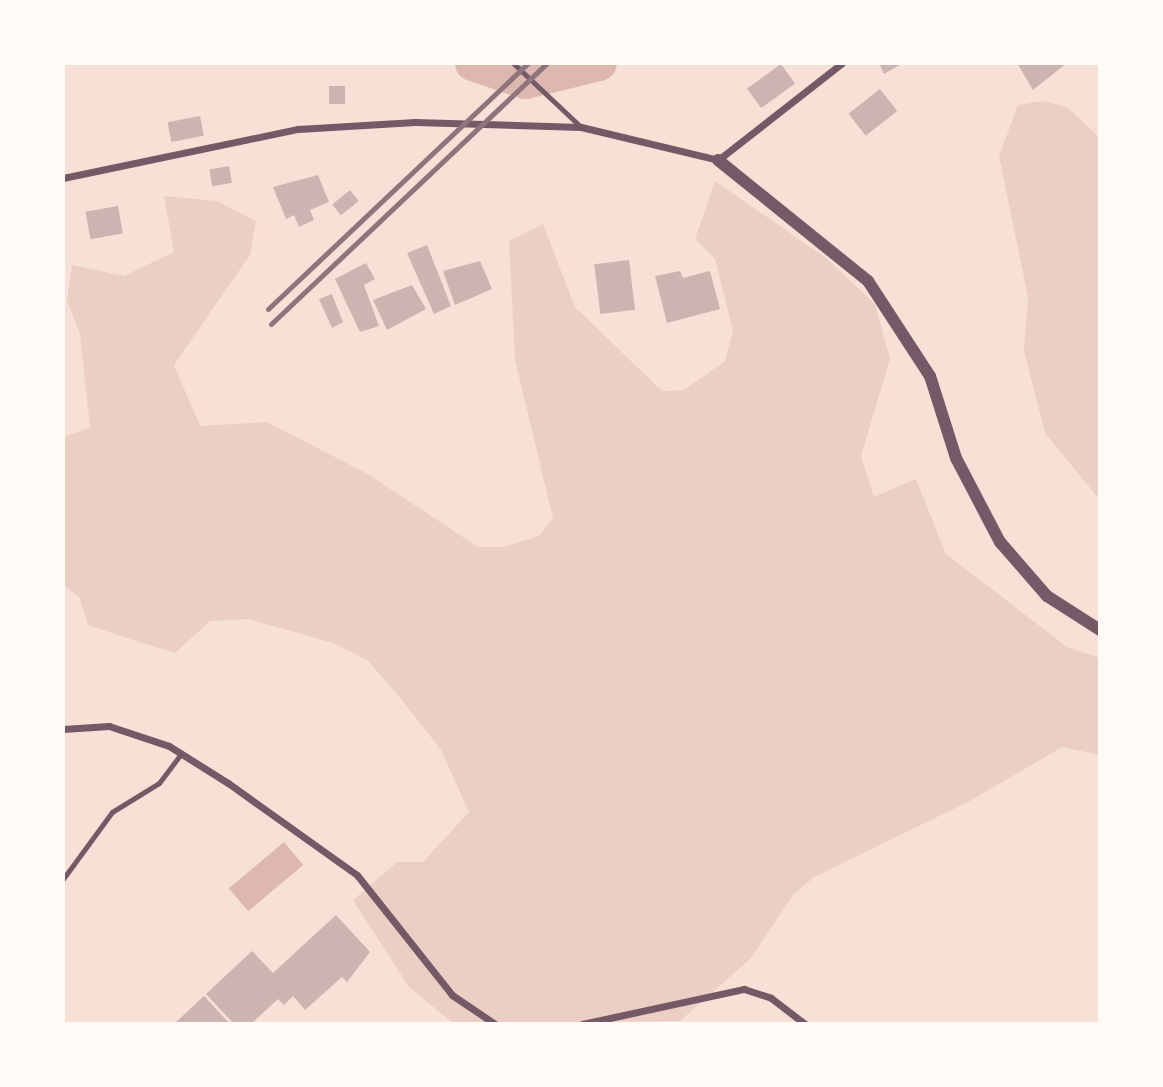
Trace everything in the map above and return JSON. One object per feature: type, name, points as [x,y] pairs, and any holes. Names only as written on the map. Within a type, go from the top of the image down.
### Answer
[{"type":"street","points":[[718,160],[842,63]]},
{"type":"street","points":[[63,178],[336,124],[581,127],[718,160],[867,281],[930,376],[961,468],[1000,542],[1047,596],[1100,630]]},
{"type":"street","points":[[63,729],[109,726],[181,754],[357,875],[452,995],[495,1024]]},
{"type":"street","points":[[582,1024],[744,989],[771,998],[805,1024]]},
{"type":"lane","points":[[513,63],[581,127]]},
{"type":"lane","points":[[63,879],[112,812],[159,783],[181,754]]},
{"type":"shaded area","points":[[1043,101],[1067,107],[1100,138],[1100,500],[1045,433],[1024,351],[1028,297],[999,156],[1018,105]]},
{"type":"shaded area","points":[[715,181],[826,258],[875,304],[890,359],[861,456],[874,497],[916,479],[946,554],[1067,647],[1100,658],[1100,755],[1062,747],[970,801],[814,877],[793,895],[751,958],[680,1021],[454,1024],[409,987],[353,900],[397,862],[423,862],[469,812],[441,750],[367,660],[333,643],[248,619],[210,621],[175,653],[88,625],[79,597],[63,585],[63,437],[90,428],[80,334],[67,301],[72,265],[124,276],[174,252],[164,196],[217,201],[256,221],[250,255],[174,365],[200,426],[267,422],[368,474],[478,547],[503,547],[539,536],[553,518],[515,360],[509,241],[543,224],[575,307],[662,391],[684,390],[725,361],[733,331],[715,259],[695,239]]},
{"type":"shaded area","points":[[284,842],[303,865],[248,911],[229,888]]},
{"type":"building","points":[[879,63],[903,63],[884,74]]},
{"type":"building","points":[[1017,63],[1067,63],[1033,90]]},
{"type":"building","points":[[781,64],[795,83],[761,108],[747,89]]},
{"type":"building","points":[[329,86],[345,86],[345,104],[329,104]]},
{"type":"building","points":[[880,89],[897,111],[866,136],[848,114]]},
{"type":"building","points":[[200,116],[204,136],[171,142],[168,122]]},
{"type":"building","points":[[229,166],[232,183],[212,186],[209,169]]},
{"type":"building","points":[[318,175],[329,202],[310,210],[314,220],[299,227],[294,215],[286,219],[273,187]]},
{"type":"building","points":[[350,190],[359,201],[341,215],[332,204]]},
{"type":"building","points":[[118,206],[123,234],[90,239],[86,212]]},
{"type":"building","points":[[427,245],[451,306],[434,314],[407,253]]},
{"type":"building","points":[[629,260],[635,310],[600,314],[594,264]]},
{"type":"building","points":[[480,261],[492,289],[455,305],[443,271]]},
{"type":"building","points":[[366,263],[375,279],[364,285],[379,326],[360,332],[335,279]]},
{"type":"building","points":[[680,271],[683,278],[710,271],[720,309],[667,323],[655,276]]},
{"type":"building","points":[[412,285],[426,309],[387,330],[373,300]]},
{"type":"building","points":[[332,294],[343,322],[332,328],[319,299]]},
{"type":"building","points":[[336,915],[370,952],[347,982],[342,977],[305,1010],[293,996],[284,1005],[278,999],[251,1024],[234,1024],[206,994],[252,951],[273,973]]},
{"type":"building","points":[[204,996],[230,1024],[174,1024]]},
{"type":"waterway","points":[[472,63],[525,81],[599,63]]},
{"type":"railway","points":[[268,309],[528,63]]},
{"type":"railway","points":[[271,324],[547,63]]}]
